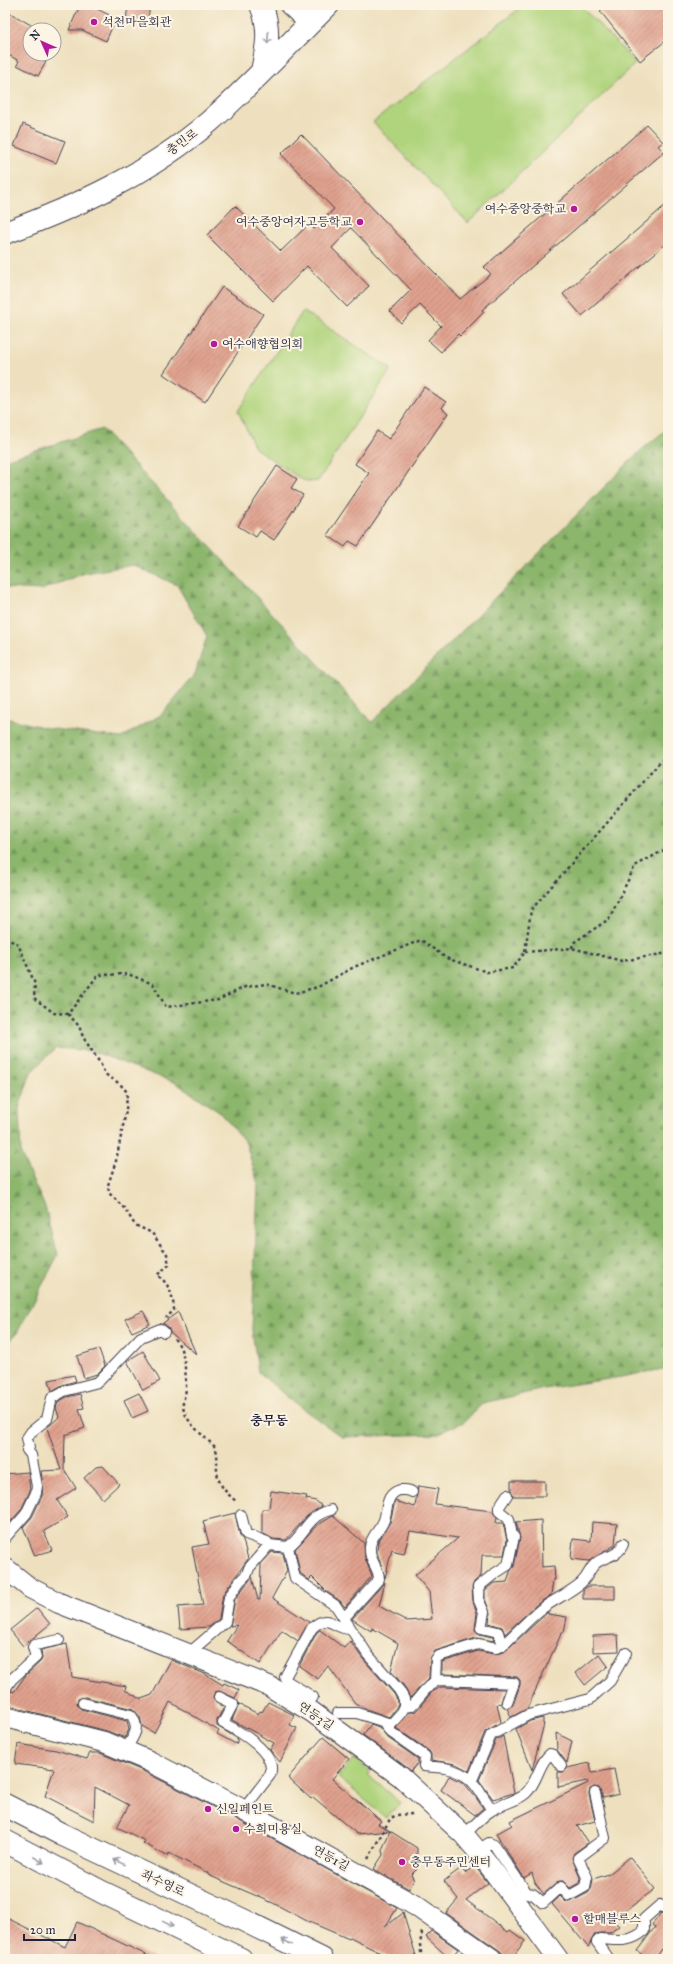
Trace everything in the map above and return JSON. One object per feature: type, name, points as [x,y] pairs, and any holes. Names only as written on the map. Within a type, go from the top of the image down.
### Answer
[{"type":"main road","points":[[261,5],[265,15],[268,36],[262,71]]},
{"type":"main road","name":"충민로","points":[[5,233],[86,201],[161,157],[209,122],[328,5]]},
{"type":"main road","name":"좌수영로","points":[[5,1805],[63,1835],[236,1917],[312,1957]]},
{"type":"main road","points":[[5,1841],[102,1892],[241,1959]]},
{"type":"street","points":[[290,5],[310,23]]},
{"type":"street","name":"연등3길","points":[[5,1568],[30,1588],[60,1603],[269,1686],[305,1708],[400,1776],[464,1835],[558,1959]]},
{"type":"street","name":"연등1길","points":[[5,1717],[104,1742],[243,1810],[416,1906],[492,1959]]},
{"type":"lane","points":[[5,1538],[26,1514],[36,1493],[37,1486],[31,1455],[27,1450],[29,1447],[28,1438],[31,1432],[47,1419],[49,1414],[49,1403],[52,1398],[64,1391],[98,1382],[141,1337],[159,1330]]},
{"type":"lane","points":[[344,1618],[379,1578],[379,1574],[370,1558],[370,1545],[373,1534],[384,1520],[388,1500],[397,1491],[405,1490],[412,1492]]},
{"type":"lane","points":[[502,1646],[498,1632],[481,1628],[484,1612],[479,1601],[478,1588],[494,1574],[508,1565],[510,1559],[514,1537],[512,1536],[509,1520],[499,1511],[499,1507],[507,1495]]},
{"type":"lane","points":[[241,1515],[246,1534],[267,1542],[269,1545],[288,1548],[294,1543],[311,1520],[319,1513],[331,1510]]},
{"type":"lane","points":[[404,1707],[412,1706],[435,1681],[436,1659],[439,1656],[478,1644],[496,1648],[502,1646],[539,1611],[582,1583],[590,1574],[594,1564],[614,1555],[621,1549],[623,1544]]},
{"type":"lane","points":[[188,1654],[225,1622],[229,1597],[247,1574],[249,1568],[269,1545]]},
{"type":"lane","points":[[288,1548],[295,1578],[336,1606],[368,1656],[399,1690],[404,1699],[404,1707],[401,1713],[391,1724],[385,1724],[357,1713],[338,1713]]},
{"type":"lane","points":[[305,1708],[313,1697],[287,1681],[285,1677],[312,1628],[317,1623],[324,1620],[330,1621],[343,1630],[351,1629]]},
{"type":"lane","points":[[5,1689],[12,1679],[36,1657],[33,1648],[35,1644],[59,1640]]},
{"type":"lane","points":[[472,1780],[491,1735],[528,1715],[590,1699],[610,1681],[626,1653]]},
{"type":"lane","points":[[435,1681],[514,1683],[507,1702]]},
{"type":"lane","points":[[219,1697],[233,1704],[223,1723],[246,1735],[266,1756],[271,1764],[272,1770],[270,1775],[243,1810]]},
{"type":"lane","points":[[83,1703],[130,1716],[137,1724],[137,1729],[124,1751]]},
{"type":"lane","points":[[385,1724],[392,1733],[424,1756],[424,1766],[456,1771],[472,1780],[492,1810]]},
{"type":"lane","points":[[464,1835],[492,1810],[520,1798],[526,1793],[536,1780],[545,1758],[550,1754],[553,1755],[561,1766]]},
{"type":"lane","points":[[477,1851],[489,1843],[494,1845],[527,1893],[533,1894],[543,1902],[561,1887],[569,1896],[585,1887],[586,1878],[578,1858],[605,1838],[595,1793]]},
{"type":"lane","points":[[609,1959],[597,1942],[600,1940],[636,1938],[644,1931],[644,1920],[660,1905],[668,1910]]},
{"type":"path","points":[[68,1014],[98,976],[128,974],[153,984],[166,1007],[218,1000],[245,987],[266,984],[295,993],[318,987],[354,967],[421,940],[446,958],[487,972],[513,968],[524,952],[531,910],[668,753]]},
{"type":"path","points":[[572,948],[573,943],[609,919],[635,866],[668,848]]},
{"type":"path","points":[[5,938],[18,944],[35,984],[34,998],[54,1013],[68,1014],[79,1026],[83,1037],[100,1063],[105,1074],[120,1084],[127,1092],[126,1111],[116,1161],[108,1185],[109,1193],[124,1209],[135,1225],[152,1233],[167,1254],[169,1265],[157,1275],[164,1280],[173,1296],[174,1310],[159,1330],[178,1342],[184,1362],[186,1389],[183,1406],[189,1421],[215,1447],[218,1452],[216,1474],[224,1490],[239,1503],[242,1510],[241,1515]]},
{"type":"path","points":[[524,952],[572,948],[622,961],[668,953]]},
{"type":"path","points":[[360,1874],[387,1823]]},
{"type":"path","points":[[422,1959],[420,1945],[423,1928]]},
{"type":"green space","points":[[524,5],[580,5],[636,63],[468,223],[373,122]]},
{"type":"green space","points":[[303,311],[391,369],[318,481],[309,482],[301,479],[255,448],[238,411]]},
{"type":"green space","points":[[668,428],[668,1368],[544,1389],[483,1403],[464,1422],[437,1434],[342,1437],[292,1401],[258,1372],[252,1330],[258,1184],[246,1143],[222,1114],[176,1083],[92,1051],[56,1048],[31,1072],[19,1108],[21,1155],[45,1207],[58,1255],[17,1333],[5,1346],[5,718],[47,728],[121,738],[161,715],[195,674],[207,636],[177,585],[133,565],[85,573],[41,590],[5,588],[5,460],[102,429],[372,722],[640,451]]},
{"type":"green space","points":[[354,1758],[369,1771],[369,1776],[400,1803],[386,1818],[338,1777]]},
{"type":"building","name":"석천마을회관","points":[[80,5],[88,5],[116,18],[106,41],[82,30],[69,30]]},
{"type":"building","points":[[128,5],[150,5],[147,25],[126,21]]},
{"type":"building","points":[[608,5],[668,5],[668,39],[640,61],[600,11]]},
{"type":"building","points":[[5,10],[26,22],[22,22],[22,62],[46,62],[38,76],[17,65],[19,61],[5,53]]},
{"type":"building","points":[[23,124],[65,141],[56,163],[14,146]]},
{"type":"building","points":[[647,125],[663,142],[658,146],[664,152],[482,310],[484,312],[460,336],[458,334],[441,352],[428,340],[441,326],[420,305],[401,323],[390,311],[411,290],[351,228],[332,248],[369,286],[347,307],[307,266],[273,301],[207,235],[235,206],[281,251],[309,224],[314,229],[334,209],[281,154],[301,134],[460,299],[491,274],[484,267]]},
{"type":"building","points":[[668,203],[668,242],[582,316],[563,294]]},
{"type":"building","points":[[222,287],[263,314],[205,402],[163,374]]},
{"type":"building","points":[[424,387],[446,402],[442,408],[448,413],[358,546],[349,541],[345,547],[327,535],[369,473],[355,464],[377,431],[389,439]]},
{"type":"building","points":[[277,466],[297,479],[291,488],[303,495],[274,540],[260,531],[256,537],[238,526]]},
{"type":"building","points":[[143,1311],[150,1324],[132,1332],[125,1319]]},
{"type":"building","points":[[178,1312],[196,1354],[170,1332],[168,1327],[163,1323]]},
{"type":"building","points":[[99,1349],[105,1366],[97,1374],[84,1378],[77,1356]]},
{"type":"building","points":[[143,1351],[160,1381],[143,1390],[127,1361]]},
{"type":"building","points":[[74,1375],[76,1381],[62,1385],[52,1391],[49,1380]]},
{"type":"building","points":[[139,1393],[148,1411],[132,1418],[124,1400]]},
{"type":"building","points":[[80,1394],[84,1408],[79,1409],[85,1428],[65,1435],[64,1469],[76,1488],[57,1500],[68,1517],[44,1531],[52,1550],[35,1556],[23,1527],[32,1517],[42,1496],[43,1485],[41,1471],[61,1470],[47,1428],[59,1417],[56,1408],[58,1402],[67,1397]]},
{"type":"building","points":[[103,1466],[119,1484],[103,1499],[84,1478],[96,1467]]},
{"type":"building","points":[[28,1472],[30,1491],[21,1510],[5,1528],[5,1474]]},
{"type":"building","points":[[511,1481],[545,1481],[545,1496],[513,1496]]},
{"type":"building","points":[[418,1486],[438,1489],[435,1504],[492,1511],[497,1517],[496,1523],[503,1523],[507,1540],[504,1555],[482,1555],[481,1576],[474,1582],[472,1587],[473,1602],[477,1613],[475,1630],[480,1634],[493,1637],[494,1641],[476,1638],[435,1651],[430,1659],[429,1678],[410,1698],[404,1686],[391,1671],[398,1643],[372,1628],[371,1631],[352,1619],[385,1582],[379,1606],[407,1621],[432,1619],[429,1592],[415,1575],[458,1538],[410,1531],[404,1554],[395,1552],[392,1549],[385,1578],[377,1552],[378,1542],[390,1522],[395,1501],[415,1507]]},
{"type":"building","points":[[271,1491],[307,1496],[306,1499],[316,1501],[322,1506],[307,1516],[286,1540],[273,1539],[262,1533],[262,1509],[269,1509]]},
{"type":"building","points":[[235,1513],[240,1536],[243,1540],[248,1559],[223,1594],[219,1619],[209,1627],[180,1629],[178,1607],[203,1605],[192,1547],[209,1544],[203,1521]]},
{"type":"building","points":[[333,1516],[364,1543],[365,1558],[372,1576],[345,1607],[312,1577],[309,1580],[300,1573],[295,1549],[316,1526]]},
{"type":"building","points":[[541,1520],[542,1567],[554,1566],[555,1580],[553,1580],[551,1595],[536,1605],[505,1634],[502,1627],[489,1623],[490,1613],[485,1599],[485,1590],[494,1583],[507,1582],[510,1572],[514,1566],[520,1538],[516,1522]]},
{"type":"building","points":[[592,1522],[617,1524],[615,1545],[589,1561],[571,1559],[573,1539],[591,1541]]},
{"type":"building","points":[[272,1552],[283,1553],[287,1571],[272,1598],[309,1622],[298,1641],[282,1630],[260,1664],[227,1641],[237,1625],[230,1626],[235,1599],[252,1577],[258,1600],[260,1600],[261,1564]]},
{"type":"building","points":[[588,1586],[615,1586],[615,1599],[583,1599],[583,1590]]},
{"type":"building","points":[[37,1608],[50,1624],[23,1646],[10,1630]]},
{"type":"building","points":[[548,1612],[548,1614],[567,1617],[564,1632],[562,1632],[527,1709],[511,1717],[507,1708],[513,1705],[520,1685],[520,1680],[517,1677],[442,1674],[442,1662],[478,1651],[495,1654],[504,1652]]},
{"type":"building","points":[[320,1630],[344,1648],[350,1641],[363,1659],[394,1694],[398,1701],[398,1705],[389,1717],[355,1703],[328,1666],[318,1679],[299,1666],[317,1632]]},
{"type":"building","points":[[618,1635],[619,1651],[593,1652],[593,1636]]},
{"type":"building","points":[[67,1644],[72,1677],[126,1686],[125,1690],[141,1699],[152,1695],[171,1660],[205,1674],[223,1685],[224,1683],[239,1690],[235,1698],[219,1691],[215,1692],[213,1697],[216,1703],[224,1707],[217,1720],[217,1726],[238,1739],[236,1744],[217,1734],[219,1731],[170,1702],[154,1733],[142,1726],[140,1717],[133,1709],[85,1697],[78,1699],[77,1704],[81,1709],[127,1721],[129,1729],[125,1738],[107,1731],[25,1710],[5,1703],[5,1695],[12,1691],[14,1692],[25,1676],[41,1661],[41,1650]]},
{"type":"building","points":[[599,1654],[608,1666],[585,1685],[576,1673]]},
{"type":"building","points":[[441,1687],[505,1689],[501,1703],[497,1704],[501,1722],[485,1732],[469,1771],[456,1764],[431,1760],[431,1754],[429,1751],[396,1728],[408,1713],[416,1711],[432,1692]]},
{"type":"building","points":[[268,1702],[294,1715],[290,1725],[297,1728],[280,1762],[270,1750],[274,1743],[232,1720],[239,1704],[258,1714],[260,1711],[262,1712]]},
{"type":"building","points":[[543,1718],[544,1724],[532,1770],[516,1729],[530,1721]]},
{"type":"building","points":[[371,1724],[379,1727],[388,1738],[418,1759],[418,1763],[411,1771],[363,1735]]},
{"type":"building","points":[[556,1733],[572,1741],[567,1763],[557,1750]]},
{"type":"building","points":[[503,1736],[514,1793],[493,1799],[479,1780],[496,1740]]},
{"type":"building","points":[[323,1737],[349,1759],[332,1779],[381,1821],[378,1824],[390,1831],[357,1834],[313,1797],[311,1799],[288,1778]]},
{"type":"building","points":[[18,1744],[56,1750],[87,1759],[90,1753],[100,1753],[143,1771],[229,1815],[397,1908],[385,1927],[403,1913],[417,1959],[393,1959],[350,1938],[349,1939],[307,1921],[273,1903],[208,1875],[208,1873],[169,1853],[167,1856],[143,1843],[145,1841],[117,1827],[129,1805],[95,1787],[94,1821],[45,1796],[54,1769],[15,1764]]},
{"type":"building","points":[[590,1763],[592,1773],[614,1769],[619,1794],[603,1798],[599,1788],[594,1787],[590,1789],[589,1794],[595,1821],[577,1826],[588,1843],[574,1853],[572,1858],[580,1878],[579,1883],[570,1888],[563,1881],[559,1881],[544,1894],[535,1883],[532,1873],[524,1878],[496,1834],[512,1825],[510,1821],[588,1783],[587,1781],[558,1787],[558,1772],[562,1772],[567,1768]]},
{"type":"building","points":[[449,1776],[464,1783],[483,1808],[475,1815],[441,1790]]},
{"type":"building","name":"충무동주민센터","points":[[390,1831],[417,1848],[417,1869],[411,1875],[414,1880],[409,1889],[374,1869],[383,1855],[382,1850]]},
{"type":"building","points":[[630,1857],[655,1889],[613,1920],[619,1926],[610,1933],[595,1934],[588,1947],[552,1904],[560,1896],[566,1902],[570,1902],[588,1893],[591,1889],[593,1879],[609,1874]]},
{"type":"building","points":[[475,1866],[488,1883],[466,1900],[508,1932],[510,1930],[525,1941],[511,1959],[508,1959],[499,1950],[446,1913],[458,1899],[444,1881],[461,1868],[465,1873]]},
{"type":"building","points":[[661,1913],[668,1916],[668,1953],[662,1949],[655,1959],[648,1959],[637,1951],[655,1927],[652,1925]]},
{"type":"building","points":[[5,1917],[65,1947],[77,1922],[155,1959],[17,1959],[5,1953]]},
{"type":"building","points":[[432,1931],[458,1949],[450,1959],[426,1937]]},
{"type":"place","name":"석천마을회관","points":[[94,22]]},
{"type":"place","name":"여수중앙중학교","points":[[574,209]]},
{"type":"place","name":"여수중앙여자고등학교","points":[[360,222]]},
{"type":"place","name":"여수애향협의회","points":[[214,344]]},
{"type":"place","name":"신일페인트","points":[[208,1809]]},
{"type":"place","name":"수희미용실","points":[[236,1829]]},
{"type":"place","name":"충무동주민센터","points":[[402,1862]]},
{"type":"place","name":"할매블루스","points":[[575,1919]]},
{"type":"district","name":"충무동","points":[[269,1420]]}]
